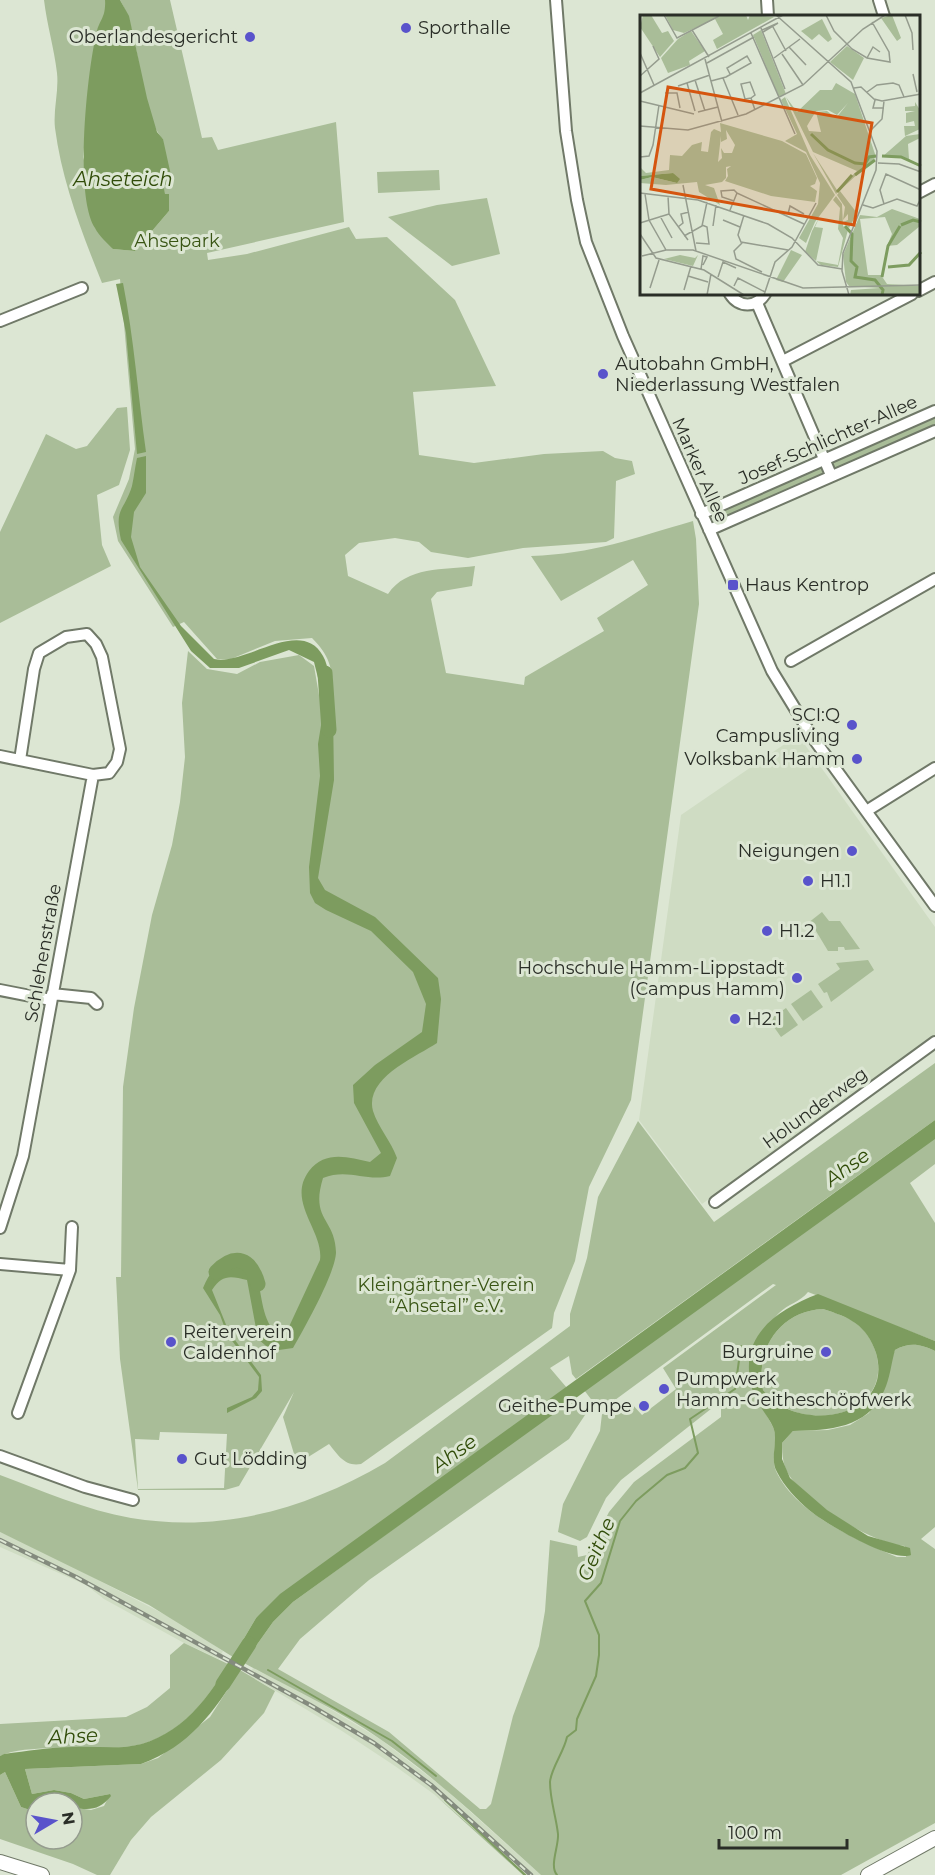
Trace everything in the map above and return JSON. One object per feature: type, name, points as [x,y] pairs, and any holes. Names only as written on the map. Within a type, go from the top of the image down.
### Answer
[{"type":"main road","points":[[871,1874],[935,1838]]},
{"type":"main road","points":[[0,1862],[42,1875]]},
{"type":"street","name":"Marker Allee","points":[[556,0],[566,131],[577,200],[586,242],[623,336],[703,521],[772,671],[813,738],[868,810],[935,906]]},
{"type":"street","points":[[766,0],[768,15]]},
{"type":"street","points":[[879,0],[884,15]]},
{"type":"street","points":[[920,192],[935,184]]},
{"type":"street","points":[[920,290],[935,282]]},
{"type":"street","points":[[0,321],[82,288]]},
{"type":"street","points":[[732,296],[740,304],[761,298],[783,361],[831,476]]},
{"type":"street","points":[[783,361],[908,296]]},
{"type":"street","name":"Josef-Schlichter-Allee","points":[[703,521],[825,459],[935,411]]},
{"type":"street","name":"Josef-Schlichter-Allee","points":[[703,521],[831,476],[935,431]]},
{"type":"street","points":[[791,661],[935,579]]},
{"type":"street","points":[[0,756],[93,775],[109,774],[117,762],[120,745],[102,657],[96,644],[87,634],[66,638],[39,653],[34,669],[20,760]]},
{"type":"street","points":[[868,810],[935,768]]},
{"type":"street","name":"Schlehenstraße","points":[[0,1228],[20,1168],[93,775]]},
{"type":"street","points":[[0,990],[51,997],[91,998],[97,1004]]},
{"type":"street","name":"Holunderweg","points":[[715,1202],[935,1042]]},
{"type":"street","points":[[18,1413],[70,1270],[72,1227]]},
{"type":"street","points":[[0,1264],[70,1270]]},
{"type":"street","points":[[0,1456],[85,1487],[133,1500]]},
{"type":"shaded area","name":"Hochschule Hamm-Lippstadt (Campus Hamm)","points":[[798,735],[935,927],[935,1035],[702,1204],[639,1120],[681,815]]},
{"type":"shaded area","points":[[0,1532],[46,1553],[181,1623],[223,1651],[219,1659],[184,1643],[104,1599],[86,1585],[0,1547]]},
{"type":"shaded area","points":[[253,1668],[307,1695],[380,1739],[444,1788],[541,1875],[527,1875],[435,1795],[342,1731],[249,1675]]},
{"type":"green space","points":[[44,0],[105,0],[106,14],[96,33],[83,157],[113,249],[135,251],[169,211],[169,195],[165,194],[164,186],[163,139],[149,111],[133,33],[120,0],[170,0],[202,138],[212,137],[218,150],[336,122],[344,222],[207,253],[208,260],[247,254],[349,227],[356,239],[387,237],[455,300],[496,386],[413,392],[419,455],[474,463],[544,454],[603,451],[615,458],[632,461],[635,474],[616,481],[614,538],[606,542],[523,548],[468,558],[431,552],[419,542],[395,538],[359,543],[345,555],[348,576],[388,594],[405,578],[415,574],[438,569],[475,566],[472,586],[437,592],[431,599],[446,673],[524,685],[525,677],[604,631],[597,618],[648,585],[633,560],[561,601],[531,556],[594,549],[693,521],[696,539],[699,604],[631,1100],[589,1187],[575,1261],[554,1313],[552,1328],[361,1464],[346,1462],[329,1444],[297,1464],[283,1417],[294,1392],[239,1486],[225,1490],[138,1490],[120,1359],[116,1277],[121,1277],[123,1087],[134,1008],[152,915],[172,845],[180,802],[185,757],[182,703],[188,651],[207,669],[237,674],[260,662],[299,655],[314,666],[319,695],[333,693],[332,676],[326,656],[312,638],[275,641],[231,659],[217,659],[184,622],[173,627],[118,541],[113,517],[129,479],[135,449],[120,279],[102,283],[80,226],[62,168],[55,128],[57,73]],"holes":[[[160,1432],[227,1434],[224,1488],[138,1489],[135,1439],[159,1440]]]},
{"type":"green space","points":[[439,170],[440,190],[378,193],[377,172]]},
{"type":"green space","points":[[487,198],[500,254],[452,266],[388,217],[437,205]]},
{"type":"green space","points":[[127,407],[130,450],[119,485],[97,495],[102,545],[111,566],[0,623],[0,532],[46,434],[76,449],[87,446],[117,408]]},
{"type":"green space","points":[[935,416],[935,427],[836,469],[831,465],[832,461]]},
{"type":"green space","points":[[822,466],[823,475],[716,521],[713,514]]},
{"type":"green space","points":[[822,912],[829,921],[840,921],[860,949],[845,950],[844,947],[838,947],[838,951],[828,951],[813,926],[808,923]]},
{"type":"green space","points":[[868,960],[874,970],[831,1002],[827,992],[824,993],[818,984],[840,969],[836,963]]},
{"type":"green space","points":[[811,990],[823,1007],[803,1021],[791,1004]]},
{"type":"green space","points":[[786,1008],[798,1025],[781,1037],[769,1020]]},
{"type":"green space","points":[[935,1063],[935,1120],[576,1379],[572,1374],[569,1356],[550,1368],[567,1388],[345,1548],[256,1618],[233,1657],[149,1605],[0,1532],[0,1475],[97,1510],[131,1518],[165,1522],[231,1519],[263,1513],[294,1505],[355,1479],[385,1463],[570,1326],[570,1314],[587,1258],[598,1197],[638,1121],[714,1222]]},
{"type":"green space","points":[[935,1137],[935,1164],[910,1183],[935,1223],[935,1341],[808,1292],[779,1313],[764,1331],[753,1350],[750,1371],[754,1390],[775,1432],[774,1466],[785,1486],[813,1513],[846,1534],[897,1557],[906,1557],[905,1546],[876,1538],[859,1530],[827,1511],[800,1489],[786,1470],[782,1443],[793,1431],[828,1430],[850,1425],[869,1413],[895,1350],[915,1345],[935,1351],[935,1527],[921,1539],[935,1549],[935,1823],[841,1875],[541,1875],[443,1787],[380,1739],[330,1708],[244,1663],[273,1622],[293,1602],[575,1397],[587,1412],[569,1439],[369,1580],[300,1639],[278,1669],[389,1732],[480,1809],[486,1809],[491,1804],[513,1716],[539,1646],[545,1611],[550,1540],[577,1546],[578,1557],[587,1555],[609,1512],[634,1482],[721,1417],[721,1401],[621,1480],[606,1498],[587,1537],[580,1541],[558,1532],[563,1504],[600,1431],[602,1414],[632,1404],[642,1415],[676,1389],[663,1368],[776,1285],[773,1284],[600,1411],[584,1390],[845,1199]]},
{"type":"green space","points":[[823,1309],[856,1323],[868,1335],[876,1353],[878,1375],[871,1393],[857,1405],[839,1413],[819,1416],[798,1413],[779,1404],[763,1390],[762,1375],[767,1347],[783,1325],[808,1311]]},
{"type":"green space","points":[[184,1643],[228,1664],[198,1707],[173,1730],[142,1744],[124,1747],[31,1749],[0,1756],[0,1724],[126,1717],[147,1707],[170,1688],[170,1655]]},
{"type":"green space","points":[[240,1670],[275,1691],[264,1713],[221,1760],[151,1817],[131,1840],[110,1875],[97,1875],[35,1851],[84,1851],[84,1809],[91,1810],[104,1806],[110,1794],[84,1799],[84,1791],[31,1791],[25,1769],[141,1764],[158,1758],[210,1717]]},
{"type":"green space","points":[[5,1772],[21,1807],[24,1808],[24,1847],[0,1839],[0,1775]]},
{"type":"green space","points":[[435,1795],[527,1875],[523,1875]]},
{"type":"water","name":"Ahseteich","points":[[105,0],[120,0],[129,16],[147,98],[157,132],[163,139],[172,180],[164,186],[165,194],[169,194],[169,211],[135,251],[113,249],[101,237],[89,212],[85,190],[86,105],[96,35]]},
{"type":"water","points":[[123,283],[146,452],[137,454],[126,333],[116,284]]},
{"type":"water","points":[[146,456],[146,493],[134,512],[131,537],[140,567],[181,626],[214,659],[241,656],[287,641],[301,641],[313,645],[325,660],[331,693],[322,694],[314,662],[289,650],[239,668],[210,668],[191,651],[121,540],[119,515],[132,486],[137,458]]},
{"type":"water","points":[[333,711],[334,780],[318,878],[325,890],[375,917],[438,978],[441,999],[437,1043],[394,1070],[376,1088],[372,1099],[375,1117],[397,1158],[390,1176],[341,1174],[323,1178],[319,1202],[335,1241],[335,1261],[319,1300],[293,1348],[272,1351],[258,1339],[247,1280],[223,1279],[212,1290],[229,1332],[261,1375],[262,1391],[256,1398],[227,1413],[227,1408],[252,1397],[258,1390],[259,1377],[227,1334],[220,1315],[203,1288],[207,1279],[217,1268],[228,1263],[253,1265],[264,1310],[271,1326],[276,1333],[287,1331],[320,1260],[317,1238],[303,1205],[303,1183],[309,1171],[322,1160],[337,1157],[370,1162],[381,1153],[354,1103],[353,1085],[375,1065],[422,1032],[426,1004],[413,972],[371,931],[326,910],[315,903],[310,893],[309,867],[320,776],[318,744],[323,713]]},
{"type":"water","points":[[935,1120],[935,1139],[293,1602],[273,1622],[244,1663],[233,1657],[256,1618],[280,1594]]},
{"type":"water","points":[[818,1294],[935,1341],[935,1351],[915,1345],[895,1350],[884,1391],[877,1404],[868,1413],[846,1425],[820,1430],[793,1431],[782,1443],[782,1459],[790,1478],[827,1510],[868,1536],[910,1548],[911,1555],[902,1556],[875,1548],[829,1524],[800,1502],[777,1472],[774,1461],[775,1432],[753,1392],[749,1373],[750,1356],[754,1342],[763,1329],[774,1318]],"holes":[[[823,1309],[856,1324],[868,1335],[872,1343],[876,1353],[878,1375],[871,1393],[858,1406],[839,1413],[819,1415],[798,1412],[778,1404],[763,1390],[762,1375],[763,1360],[774,1335],[794,1317],[808,1311]]]},
{"type":"water","points":[[228,1664],[240,1670],[199,1726],[173,1748],[158,1757],[141,1764],[25,1769],[31,1791],[24,1791],[24,1808],[21,1807],[5,1772],[0,1775],[0,1756],[4,1754],[56,1748],[124,1747],[158,1738],[186,1719],[219,1679]]},
{"type":"water","points":[[110,1794],[107,1801],[94,1808],[84,1809],[84,1799]]},
{"type":"waterway","points":[[325,673],[329,730]]},
{"type":"waterway","points":[[216,1272],[230,1262],[242,1261],[251,1269],[258,1284]]},
{"type":"waterway","name":"Geithe","points":[[557,1875],[554,1866],[558,1834],[550,1782],[567,1737],[576,1730],[577,1719],[596,1676],[599,1655],[599,1635],[585,1601],[601,1583],[620,1521],[636,1501],[667,1475],[685,1468],[698,1453],[690,1419],[735,1389],[741,1346]]},
{"type":"waterway","name":"Ahse","points":[[223,1684],[249,1644]]},
{"type":"waterway","points":[[268,1670],[392,1741],[436,1776]]},
{"type":"waterway","points":[[445,1800],[525,1875]]},
{"type":"railway","points":[[0,1540],[76,1577],[310,1705],[374,1743],[431,1785],[531,1875]]},
{"type":"place","name":"Sporthalle","points":[[406,28]]},
{"type":"place","name":"Oberlandesgericht","points":[[250,37]]},
{"type":"place","name":"Autobahn GmbH, Niederlassung Westfalen","points":[[603,374]]},
{"type":"place","name":"Haus Kentrop","points":[[733,585]]},
{"type":"place","name":"SCI:Q Campusliving","points":[[852,725]]},
{"type":"place","name":"Volksbank Hamm","points":[[857,759]]},
{"type":"place","name":"Neigungen","points":[[852,851]]},
{"type":"place","name":"H1.1","points":[[808,881]]},
{"type":"place","name":"H1.2","points":[[767,931]]},
{"type":"place","name":"Hochschule Hamm-Lippstadt (Campus Hamm)","points":[[797,978]]},
{"type":"place","name":"H2.1","points":[[735,1019]]},
{"type":"place","name":"Reiterverein Caldenhof","points":[[171,1342]]},
{"type":"place","name":"Burgruine","points":[[826,1352]]},
{"type":"place","name":"Pumpwerk Hamm-Geitheschöpfwerk","points":[[664,1389]]},
{"type":"place","name":"Geithe-Pumpe","points":[[644,1406]]},
{"type":"place","name":"Gut Lödding","points":[[182,1459]]},
{"type":"park label","name":"Ahsepark","points":[[177,241]]},
{"type":"park label","name":"Kleingärtner-Verein “Ahsetal” e.V.","points":[[446,1295]]}]
